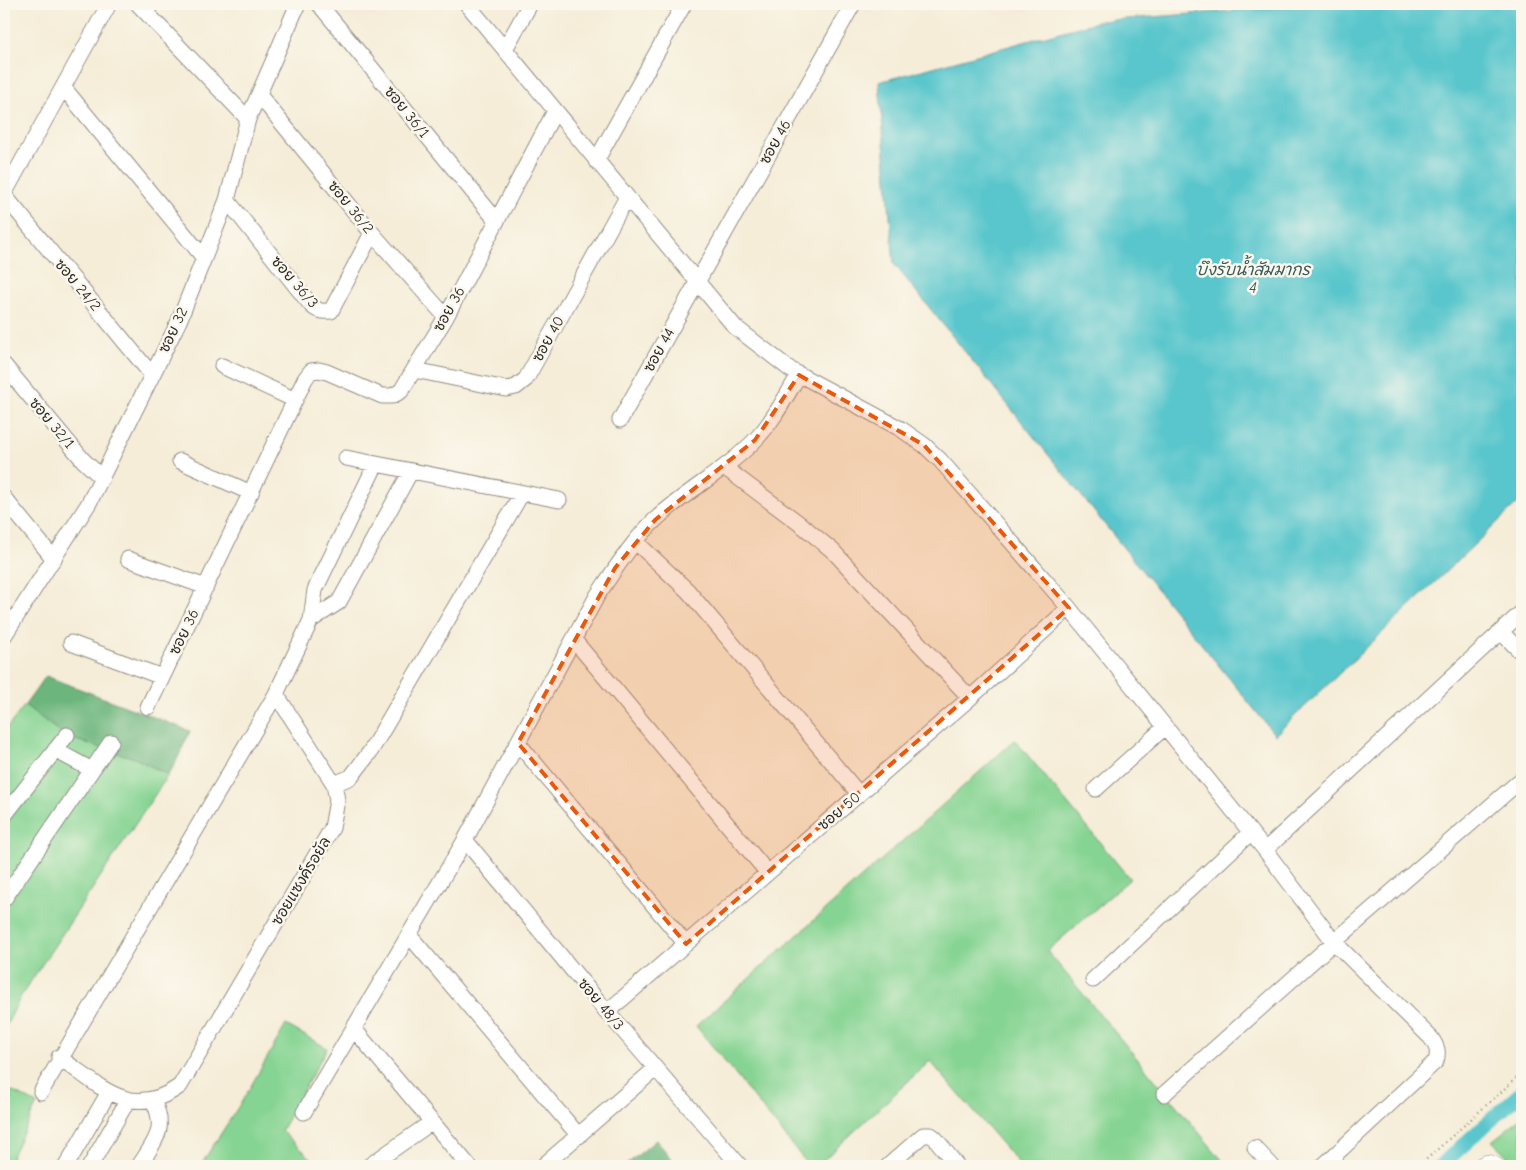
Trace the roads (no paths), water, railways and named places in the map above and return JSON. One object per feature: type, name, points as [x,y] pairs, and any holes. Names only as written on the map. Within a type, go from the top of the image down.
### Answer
[{"type":"street","points":[[4,194],[109,4]]},
{"type":"street","points":[[138,4],[248,120]]},
{"type":"street","name":"ซอย 32","points":[[4,635],[89,503],[179,321],[227,200],[248,120],[298,4]]},
{"type":"street","name":"ซอย 36/1","points":[[318,4],[496,220]]},
{"type":"street","points":[[467,4],[735,327],[800,375],[901,429],[924,445],[940,460],[1069,608],[1265,850],[1334,942],[1431,1038],[1437,1048],[1436,1061],[1322,1166]]},
{"type":"street","points":[[504,49],[530,4]]},
{"type":"street","points":[[596,161],[684,4]]},
{"type":"street","name":"ซอย 46","points":[[698,281],[853,4]]},
{"type":"street","points":[[63,87],[204,258]]},
{"type":"street","name":"ซอย 36/2","points":[[259,95],[372,233],[446,317]]},
{"type":"street","name":"ซอย 36","points":[[148,707],[295,400],[311,371],[327,372],[382,396],[392,396],[401,391],[446,317],[555,111]]},
{"type":"street","name":"ซอย 24/2","points":[[4,194],[152,375]]},
{"type":"street","name":"ซอย 40","points":[[415,370],[506,389],[516,387],[526,379],[627,197]]},
{"type":"street","name":"ซอย 36/3","points":[[227,200],[312,306],[324,312],[330,311],[372,233]]},
{"type":"street","name":"ซอย 44","points":[[620,420],[698,281]]},
{"type":"street","name":"ซอย 32/1","points":[[4,365],[83,460],[102,478]]},
{"type":"street","points":[[222,366],[295,400]]},
{"type":"street","points":[[304,1112],[465,840],[597,596],[615,568],[655,520],[756,440],[769,424],[800,375]]},
{"type":"street","points":[[346,458],[559,500]]},
{"type":"street","points":[[180,461],[250,494]]},
{"type":"street","points":[[40,1092],[59,1057],[276,694],[311,620],[315,590],[376,464]]},
{"type":"street","points":[[724,467],[804,526],[833,551],[970,698]]},
{"type":"street","points":[[311,620],[339,602],[411,470]]},
{"type":"street","points":[[334,784],[351,777],[370,752],[522,493]]},
{"type":"street","points":[[4,498],[54,559]]},
{"type":"street","points":[[636,542],[688,591],[859,794]]},
{"type":"street","points":[[128,559],[206,587]]},
{"type":"street","name":"ซอย 50","points":[[607,1012],[970,698],[1069,608]]},
{"type":"street","points":[[1265,850],[1522,612]]},
{"type":"street","points":[[1501,632],[1522,653]]},
{"type":"street","points":[[574,640],[767,872]]},
{"type":"street","points":[[72,643],[162,677]]},
{"type":"street","name":"ซอยแซงค์รอยัล","points":[[59,1057],[109,1092],[128,1100],[153,1101],[166,1096],[180,1086],[332,828],[337,800],[334,784],[276,694]]},
{"type":"street","points":[[1096,789],[1165,726]]},
{"type":"street","points":[[4,816],[67,735]]},
{"type":"street","points":[[4,900],[112,742]]},
{"type":"street","points":[[518,743],[686,944]]},
{"type":"street","points":[[55,750],[92,770]]},
{"type":"street","points":[[1164,1094],[1334,942],[1522,779]]},
{"type":"street","points":[[1093,980],[1250,833]]},
{"type":"street","name":"ซอย 48/3","points":[[465,840],[655,1069],[740,1166]]},
{"type":"street","points":[[409,935],[579,1136]]},
{"type":"street","points":[[354,1029],[469,1166]]},
{"type":"street","points":[[543,1166],[655,1069]]},
{"type":"street","points":[[66,1166],[109,1092]]},
{"type":"street","points":[[90,1166],[128,1100]]},
{"type":"street","points":[[139,1166],[159,1134],[158,1110],[153,1101]]},
{"type":"street","points":[[369,1166],[432,1122]]},
{"type":"street","points":[[888,1166],[926,1134],[935,1138],[957,1166]]},
{"type":"street","points":[[1255,1148],[1272,1166]]},
{"type":"lane","points":[[1474,1166],[1480,1160],[1486,1159],[1495,1160],[1503,1166]]},
{"type":"water","name":"บึงรับน้ำสัมมากร 4","points":[[1323,4],[1522,4],[1522,499],[1275,735],[894,264],[879,82],[1100,21]]},
{"type":"waterway","points":[[1440,1166],[1522,1092]]}]
